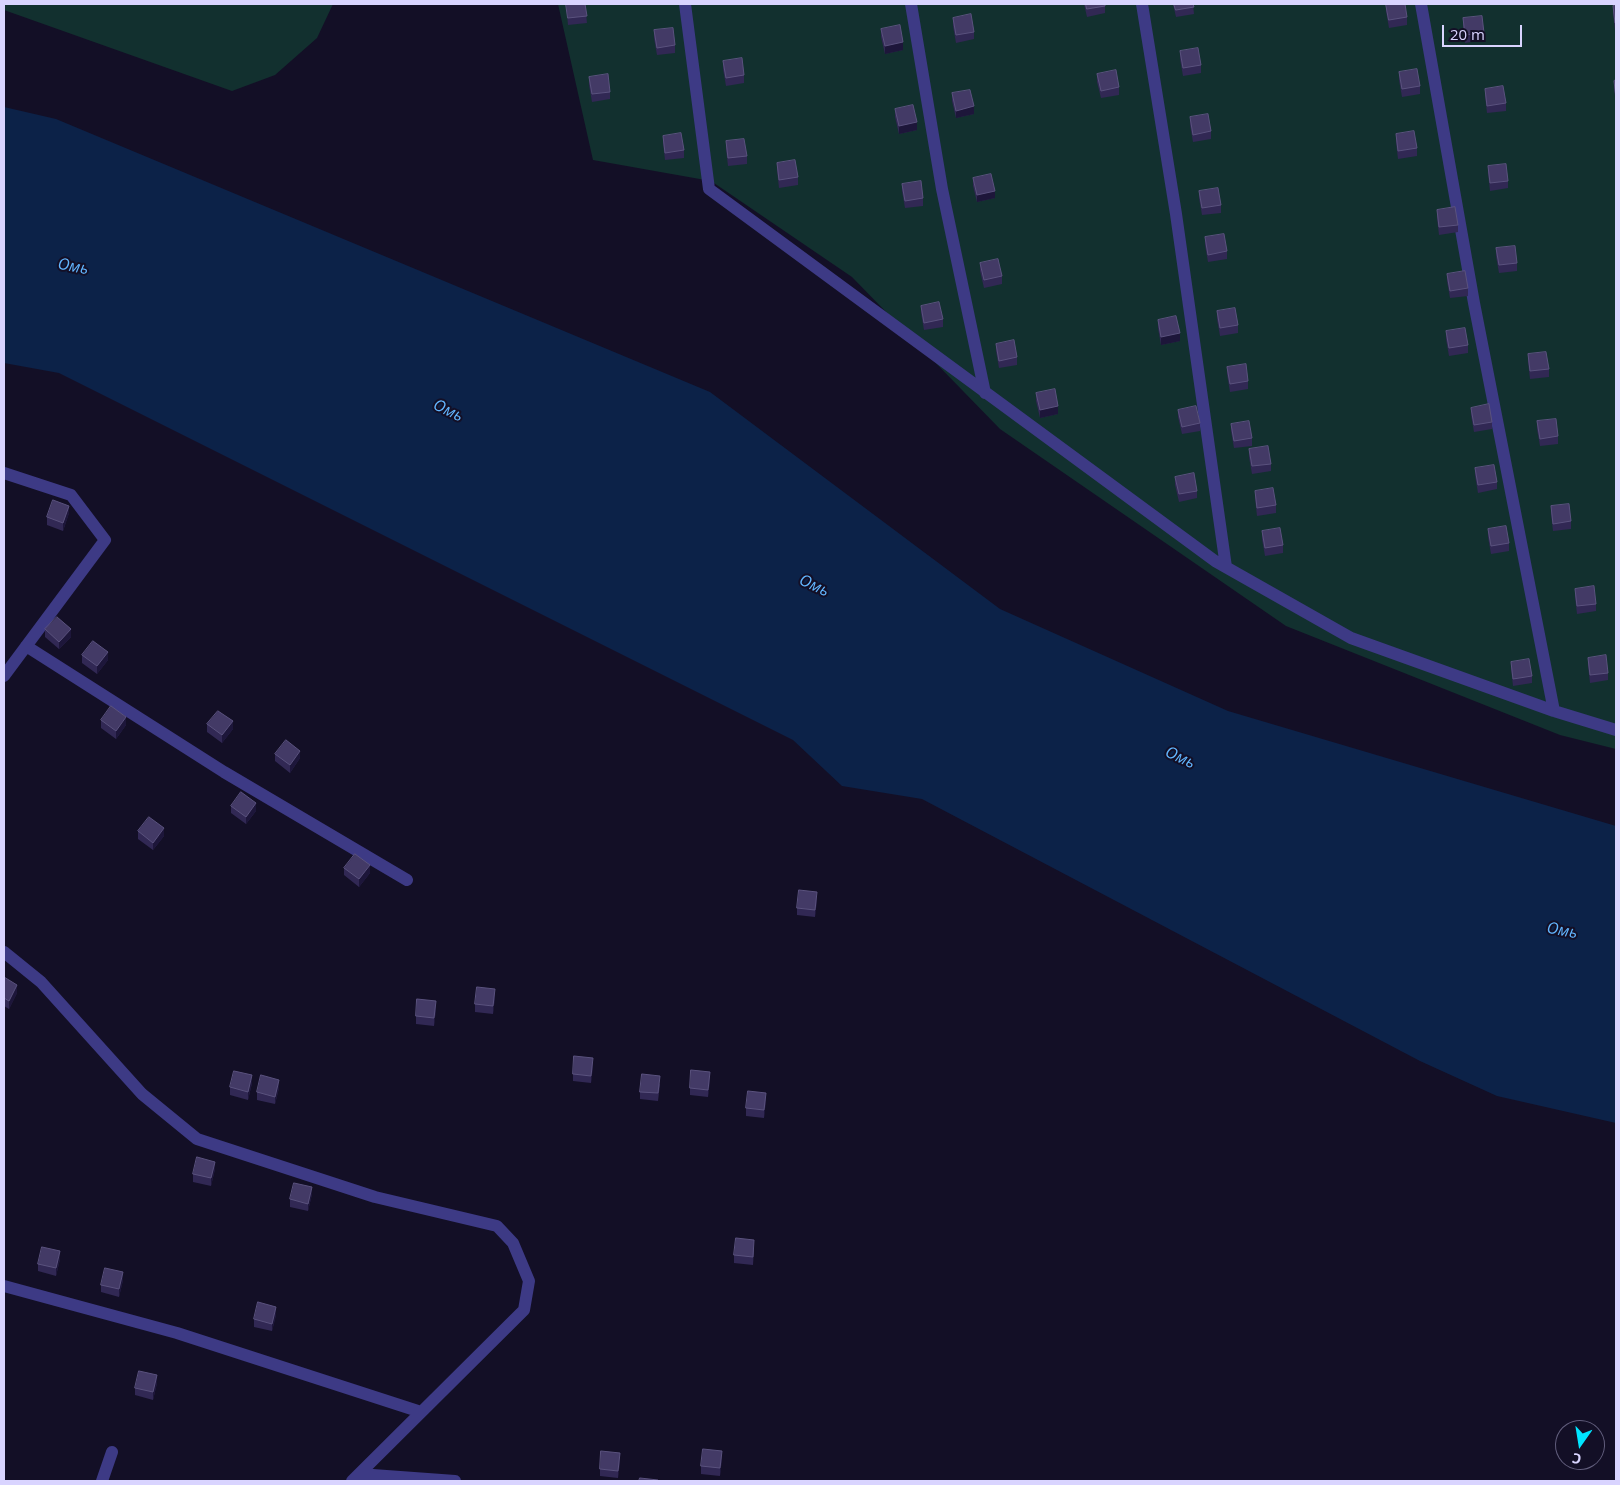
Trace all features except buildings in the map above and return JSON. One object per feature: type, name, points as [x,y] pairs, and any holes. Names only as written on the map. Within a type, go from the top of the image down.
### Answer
[{"type":"lane","points":[[685,4],[709,189],[985,393],[1226,567],[1351,638],[1554,711],[1616,730]]},
{"type":"lane","points":[[911,4],[942,189],[985,393]]},
{"type":"lane","points":[[1142,4],[1176,214],[1226,567]]},
{"type":"lane","points":[[1421,4],[1474,303],[1554,711]]},
{"type":"lane","points":[[4,473],[71,495],[105,540],[4,676]]},
{"type":"lane","points":[[26,646],[224,772],[407,880]]},
{"type":"lane","points":[[4,952],[41,982],[142,1094],[196,1139],[375,1197],[497,1226],[513,1243],[529,1281],[524,1310],[356,1478]]},
{"type":"lane","points":[[4,1286],[177,1333],[421,1412]]},
{"type":"lane","points":[[102,1481],[112,1452]]},
{"type":"lane","points":[[356,1478],[455,1481]]},
{"type":"green space","points":[[4,4],[333,4],[317,38],[275,75],[232,91],[4,10]]},
{"type":"green space","points":[[558,4],[1616,4],[1616,749],[1560,735],[1286,626],[1000,429],[852,277],[711,181],[593,160]]},
{"type":"water","name":"Омь","points":[[4,107],[56,119],[710,392],[1000,609],[1228,711],[1616,826],[1616,1123],[1497,1096],[1420,1061],[922,799],[842,786],[793,740],[59,373],[4,363]]}]
